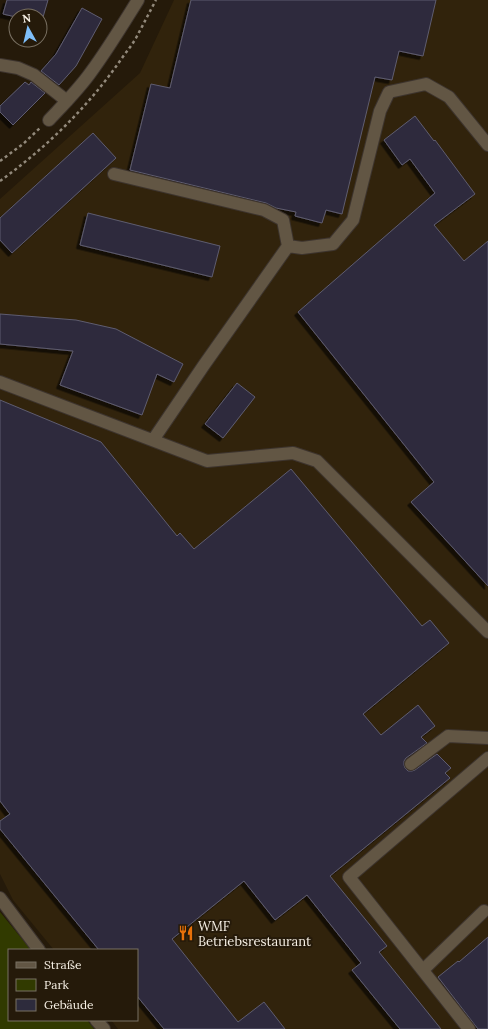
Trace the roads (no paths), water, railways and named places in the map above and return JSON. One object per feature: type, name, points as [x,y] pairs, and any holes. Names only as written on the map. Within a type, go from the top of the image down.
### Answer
[{"type":"street","points":[[48,120],[67,101],[95,67],[138,0]]},
{"type":"street","points":[[0,65],[18,68],[34,75],[67,101]]},
{"type":"street","points":[[288,246],[302,248],[333,244],[353,220],[380,111],[389,92],[426,84],[449,97],[488,145]]},
{"type":"street","points":[[114,174],[264,210],[283,220],[288,246],[153,440]]},
{"type":"street","points":[[0,382],[207,461],[293,453],[317,461],[488,632]]},
{"type":"street","points":[[411,764],[448,736],[488,738]]},
{"type":"street","points":[[470,1029],[350,877],[488,758]]},
{"type":"street","points":[[0,898],[39,949]]},
{"type":"street","points":[[423,970],[484,911]]},
{"type":"street","points":[[97,1021],[104,1029]]},
{"type":"place","name":"WMF Betriebsrestaurant","points":[[186,933]]}]
